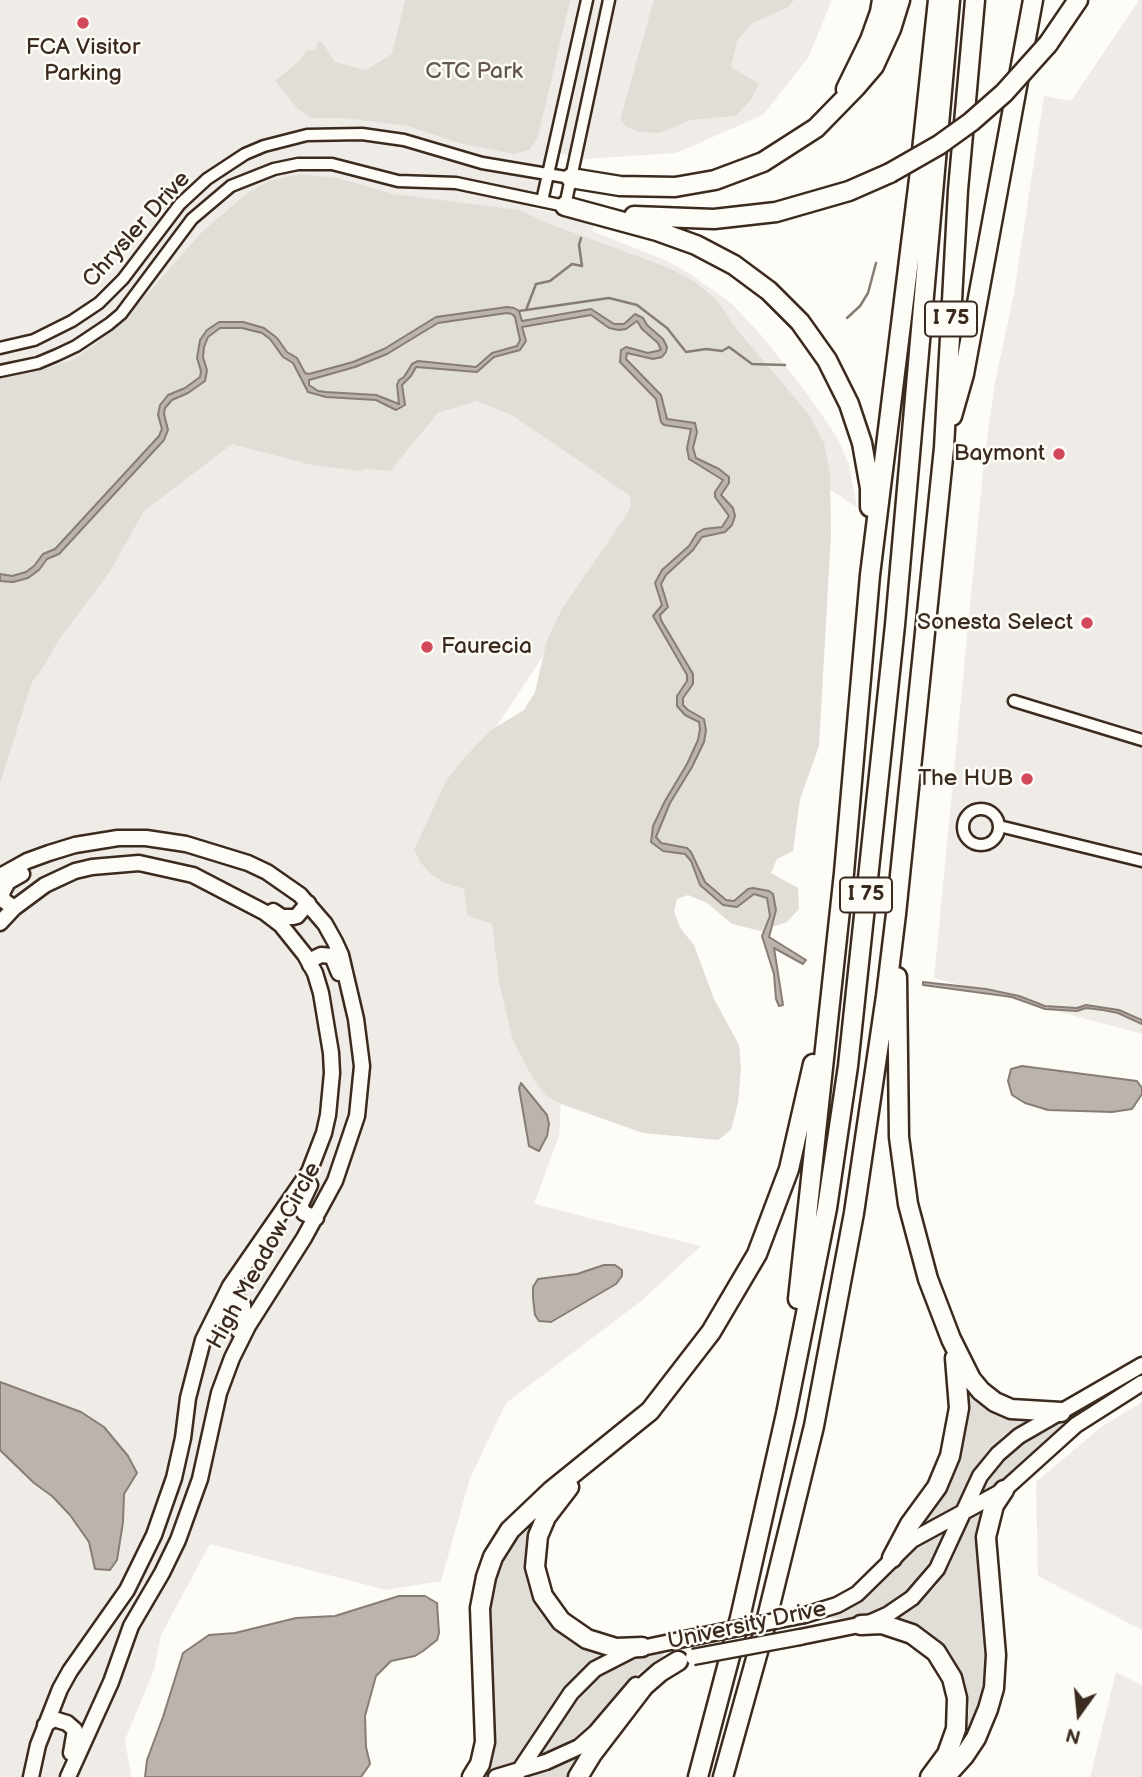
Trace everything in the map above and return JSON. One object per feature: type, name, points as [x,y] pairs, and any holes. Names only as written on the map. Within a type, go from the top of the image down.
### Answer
[{"type":"highway","points":[[838,105],[870,40],[882,0]]},
{"type":"highway","points":[[571,178],[638,188],[675,187],[715,180],[756,165],[784,150],[816,128],[874,66],[901,0]]},
{"type":"highway","points":[[786,1414],[844,873],[870,575],[938,0]]},
{"type":"highway","name":"I 75","points":[[698,1777],[740,1618],[786,1414],[827,1208],[860,968],[895,625],[950,0]]},
{"type":"highway","name":"I 75","points":[[723,1777],[764,1630],[814,1426],[854,1213],[896,914],[944,448],[958,190],[975,0]]},
{"type":"highway","points":[[944,448],[964,374],[1033,0]]},
{"type":"highway","points":[[565,206],[653,218],[690,220],[749,216],[811,203],[849,191],[890,173],[939,145],[971,122],[1004,93],[1048,44],[1078,0]]},
{"type":"highway","points":[[565,206],[678,237],[712,252],[761,284],[800,322],[827,360],[849,404],[862,443],[870,488],[870,575]]},
{"type":"highway","points":[[472,1777],[480,1764],[485,1742],[481,1608],[483,1587],[498,1548],[518,1523],[551,1491],[650,1411],[667,1392],[711,1332],[757,1254],[789,1169],[809,1086],[844,873]]},
{"type":"highway","points":[[896,914],[899,1137],[905,1186],[921,1257],[951,1339],[971,1379],[995,1402],[1022,1410],[1061,1412]]},
{"type":"highway","points":[[892,1558],[910,1524],[937,1486],[954,1443],[959,1397],[951,1339]]},
{"type":"highway","points":[[594,1457],[546,1517],[536,1546],[537,1576],[548,1605],[561,1621],[578,1634],[607,1646],[642,1647]]},
{"type":"highway","points":[[944,1777],[958,1764],[976,1738],[994,1688],[996,1655],[986,1537],[993,1505],[1004,1490]]},
{"type":"highway","points":[[861,1625],[892,1626],[921,1639],[942,1660],[952,1678],[957,1698],[956,1728],[947,1755],[930,1777]]},
{"type":"highway","points":[[578,1777],[592,1754],[644,1686],[660,1672],[686,1659]]},
{"type":"street","points":[[542,201],[587,0]]},
{"type":"street","points":[[565,206],[609,0]]},
{"type":"street","name":"Chrysler Drive","points":[[0,348],[34,340],[72,321],[99,303],[123,279],[180,204],[207,179],[245,154],[264,146],[307,135],[356,134],[404,140],[457,157],[571,178]]},
{"type":"street","name":"Chrysler Drive","points":[[0,371],[38,363],[94,335],[121,314],[192,219],[211,201],[231,186],[274,169],[298,164],[332,164],[398,181],[456,183],[565,206]]},
{"type":"street","points":[[1014,701],[1142,740]]},
{"type":"street","points":[[999,826],[1142,861]]},
{"type":"street","name":"High Meadow Circle","points":[[0,876],[27,861],[75,845],[118,838],[146,838],[186,844],[248,863],[284,883],[308,904],[325,924],[341,955],[360,1040],[362,1066],[357,1116],[342,1165],[316,1219],[248,1326],[232,1357],[219,1393],[200,1479],[178,1540],[163,1573],[131,1626],[111,1682],[68,1777]]},
{"type":"street","points":[[14,908],[3,900],[2,893],[8,882],[65,854],[75,845]]},
{"type":"street","name":"High Meadow Circle","points":[[0,923],[14,908],[45,885],[92,867],[139,863],[193,875],[264,912],[281,925],[310,965],[321,992],[331,1052],[328,1115],[309,1172],[225,1296],[211,1322],[197,1360],[188,1398],[179,1460],[154,1535],[127,1590],[70,1671],[45,1725],[31,1777]]},
{"type":"street","points":[[193,875],[214,876],[288,918],[297,916],[308,904]]},
{"type":"street","points":[[310,965],[313,959],[321,955],[332,956],[338,970],[351,1027],[360,1040]]},
{"type":"street","points":[[316,1219],[304,1213],[300,1206],[331,1138],[328,1115]]},
{"type":"street","points":[[219,1393],[216,1380],[244,1316],[243,1305],[238,1300],[225,1296]]},
{"type":"street","name":"University Drive","points":[[496,1777],[517,1773],[561,1757],[579,1746],[596,1732],[640,1681],[659,1669],[686,1659],[861,1625],[902,1607],[922,1589],[943,1559],[980,1476],[998,1454],[1019,1436],[1142,1365]]},
{"type":"street","name":"University Drive","points":[[517,1773],[578,1684],[595,1669],[611,1659],[642,1647],[805,1615],[828,1609],[857,1594],[920,1534],[1004,1490],[1076,1425],[1142,1382]]},
{"type":"street","points":[[45,1725],[54,1719],[67,1723],[75,1730],[74,1747],[61,1777]]},
{"type":"street","points":[[38,1745],[39,1777]]},
{"type":"shaded area","points":[[0,0],[832,0],[808,58],[763,115],[676,153],[584,159],[546,150],[532,208],[595,222],[592,231],[665,260],[689,273],[732,304],[762,336],[837,437],[849,465],[857,508],[798,467],[646,500],[415,850],[446,883],[464,889],[492,924],[499,983],[512,1038],[546,1096],[561,1104],[559,1136],[534,1204],[701,1246],[640,1302],[506,1403],[470,1478],[441,1581],[386,1590],[210,1544],[161,1635],[154,1670],[125,1740],[131,1777],[0,1777]]},
{"type":"shaded area","points":[[1139,0],[1142,0],[1142,733],[1139,732],[1139,741],[1142,742],[1142,1034],[934,978],[984,461],[995,382],[1013,299],[1044,96],[1071,101]]},
{"type":"shaded area","points":[[507,307],[519,311],[522,321],[591,309],[614,324],[624,324],[635,314],[643,318],[663,339],[667,347],[662,357],[653,359],[627,353],[626,359],[661,395],[667,419],[695,423],[697,432],[693,448],[696,458],[729,477],[729,483],[721,495],[733,508],[735,516],[732,525],[725,532],[702,537],[693,550],[666,575],[661,584],[668,607],[660,615],[661,620],[693,674],[693,684],[683,698],[683,705],[704,719],[706,730],[704,742],[670,803],[656,837],[661,843],[687,848],[705,882],[726,900],[734,901],[753,888],[773,894],[776,910],[769,937],[806,960],[803,964],[774,948],[783,1005],[779,1006],[776,999],[774,974],[762,936],[770,916],[767,898],[754,894],[737,907],[723,905],[700,885],[691,861],[685,854],[663,851],[651,842],[653,826],[687,764],[700,729],[699,722],[685,715],[677,706],[677,696],[687,681],[687,675],[653,616],[662,605],[655,583],[662,570],[689,546],[697,533],[704,529],[722,527],[729,516],[715,497],[715,492],[723,480],[689,459],[687,448],[691,429],[664,425],[656,399],[620,362],[621,350],[626,347],[648,353],[661,350],[658,343],[637,321],[626,329],[619,330],[609,328],[591,315],[522,327],[526,341],[520,350],[494,357],[477,372],[416,367],[402,385],[405,405],[396,410],[376,400],[326,397],[308,392],[293,363],[283,357],[262,333],[242,328],[220,328],[208,337],[204,347],[203,357],[207,370],[205,381],[172,400],[165,408],[168,430],[164,440],[59,554],[47,559],[39,570],[28,578],[13,582],[0,581],[0,574],[12,576],[26,572],[43,554],[55,549],[159,436],[162,429],[158,415],[160,405],[168,395],[185,388],[200,377],[197,358],[200,340],[207,330],[219,322],[243,322],[264,328],[277,338],[287,352],[297,358],[305,373],[309,374],[353,362],[384,349],[436,317]],"holes":[[[512,314],[520,340],[517,346],[492,353],[476,367],[418,361],[412,364],[399,380],[399,404],[376,395],[318,391],[309,385],[309,380],[355,367],[387,354],[438,323]]]},
{"type":"shaded area","points":[[923,982],[986,989],[1019,996],[1045,1006],[1077,1008],[1086,1005],[1119,1010],[1142,1020],[1142,1024],[1118,1013],[1103,1010],[1045,1009],[1012,997],[923,985]]},
{"type":"shaded area","points":[[1022,1066],[1137,1081],[1142,1088],[1142,1094],[1132,1109],[1112,1112],[1048,1110],[1025,1103],[1012,1095],[1008,1081],[1011,1069]]},
{"type":"shaded area","points":[[521,1083],[547,1115],[547,1136],[539,1151],[529,1146],[519,1088]]},
{"type":"shaded area","points":[[604,1265],[615,1265],[622,1270],[622,1276],[616,1284],[551,1322],[539,1321],[535,1315],[533,1298],[533,1287],[538,1279],[577,1274]]},
{"type":"shaded area","points":[[0,1382],[81,1412],[104,1427],[128,1456],[137,1473],[124,1494],[117,1560],[110,1570],[95,1569],[89,1542],[70,1515],[0,1450]]},
{"type":"shaded area","points":[[1142,1402],[1142,1630],[1038,1576],[1036,1482],[1101,1427]]},
{"type":"shaded area","points":[[399,1596],[425,1596],[437,1603],[439,1633],[437,1640],[423,1651],[415,1656],[391,1661],[376,1676],[365,1716],[366,1747],[370,1764],[361,1777],[145,1777],[147,1760],[183,1653],[209,1635],[235,1633],[296,1618],[335,1616]]},
{"type":"shaded area","points":[[1116,1672],[1142,1685],[1142,1777],[1090,1777]]},
{"type":"green space","name":"CTC Park","points":[[405,0],[570,0],[538,137],[529,150],[514,154],[459,143],[408,126],[345,118],[311,118],[297,108],[275,81],[299,61],[308,49],[315,51],[318,41],[322,42],[335,62],[366,70],[392,54]]},
{"type":"green space","points":[[654,0],[794,0],[788,7],[751,24],[737,41],[731,67],[759,84],[752,98],[736,116],[690,120],[660,133],[639,132],[627,127],[620,120]]},
{"type":"green space","points":[[299,174],[337,178],[394,194],[519,210],[669,268],[695,282],[717,300],[734,326],[810,416],[824,443],[830,474],[831,534],[819,746],[800,799],[793,851],[777,859],[771,873],[798,888],[799,909],[787,922],[761,931],[732,924],[707,903],[688,895],[677,899],[674,912],[681,929],[694,945],[714,999],[739,1045],[741,1069],[738,1103],[731,1130],[718,1140],[643,1133],[561,1104],[546,1096],[532,1077],[512,1038],[499,983],[492,924],[467,915],[464,889],[445,883],[432,875],[414,850],[446,781],[464,758],[491,730],[524,710],[535,692],[547,640],[562,609],[631,505],[629,495],[512,415],[476,401],[438,413],[390,471],[359,471],[312,465],[232,444],[144,511],[109,573],[60,638],[32,682],[0,783],[0,379],[72,360],[97,343],[141,301],[202,232],[246,194],[269,181]]},
{"type":"green space","points":[[1142,1372],[1142,1376],[1081,1413],[1003,1481],[978,1496],[996,1466],[1014,1448]]},
{"type":"green space","points":[[965,1385],[1032,1418],[1004,1435],[987,1452],[973,1471],[956,1507],[917,1527]]},
{"type":"green space","points":[[985,1512],[992,1661],[986,1702],[964,1744],[969,1710],[967,1690],[961,1672],[938,1639],[919,1625],[898,1618],[916,1606],[935,1587],[950,1565],[969,1519]]},
{"type":"green space","points":[[530,1520],[533,1523],[526,1551],[527,1573],[538,1605],[559,1631],[578,1645],[600,1655],[568,1683],[515,1762],[488,1770],[493,1743],[488,1608],[496,1569],[516,1535]]},
{"type":"green space","points":[[947,1531],[928,1568],[903,1595],[869,1614],[850,1619],[831,1618],[873,1591],[913,1549]]},
{"type":"green space","points":[[665,1650],[662,1659],[631,1678],[588,1729],[570,1743],[539,1755],[578,1697],[593,1681],[621,1663]]},
{"type":"green space","points":[[582,1755],[571,1777],[525,1777],[564,1764]]},
{"type":"waterway","points":[[526,310],[536,284],[550,281],[572,264],[582,266],[579,245],[581,238]]},
{"type":"waterway","points":[[847,318],[860,306],[868,293],[876,263]]},
{"type":"waterway","points":[[519,311],[609,298],[637,305],[667,328],[686,352],[706,349],[722,351],[729,347],[752,364],[785,365]]},
{"type":"place","name":"FCA Visitor Parking","points":[[83,23]]},
{"type":"place","name":"Baymont","points":[[1059,454]]},
{"type":"place","name":"Sonesta Select","points":[[1087,623]]},
{"type":"place","name":"Faurecia","points":[[427,647]]},
{"type":"place","name":"The HUB","points":[[1027,779]]}]
